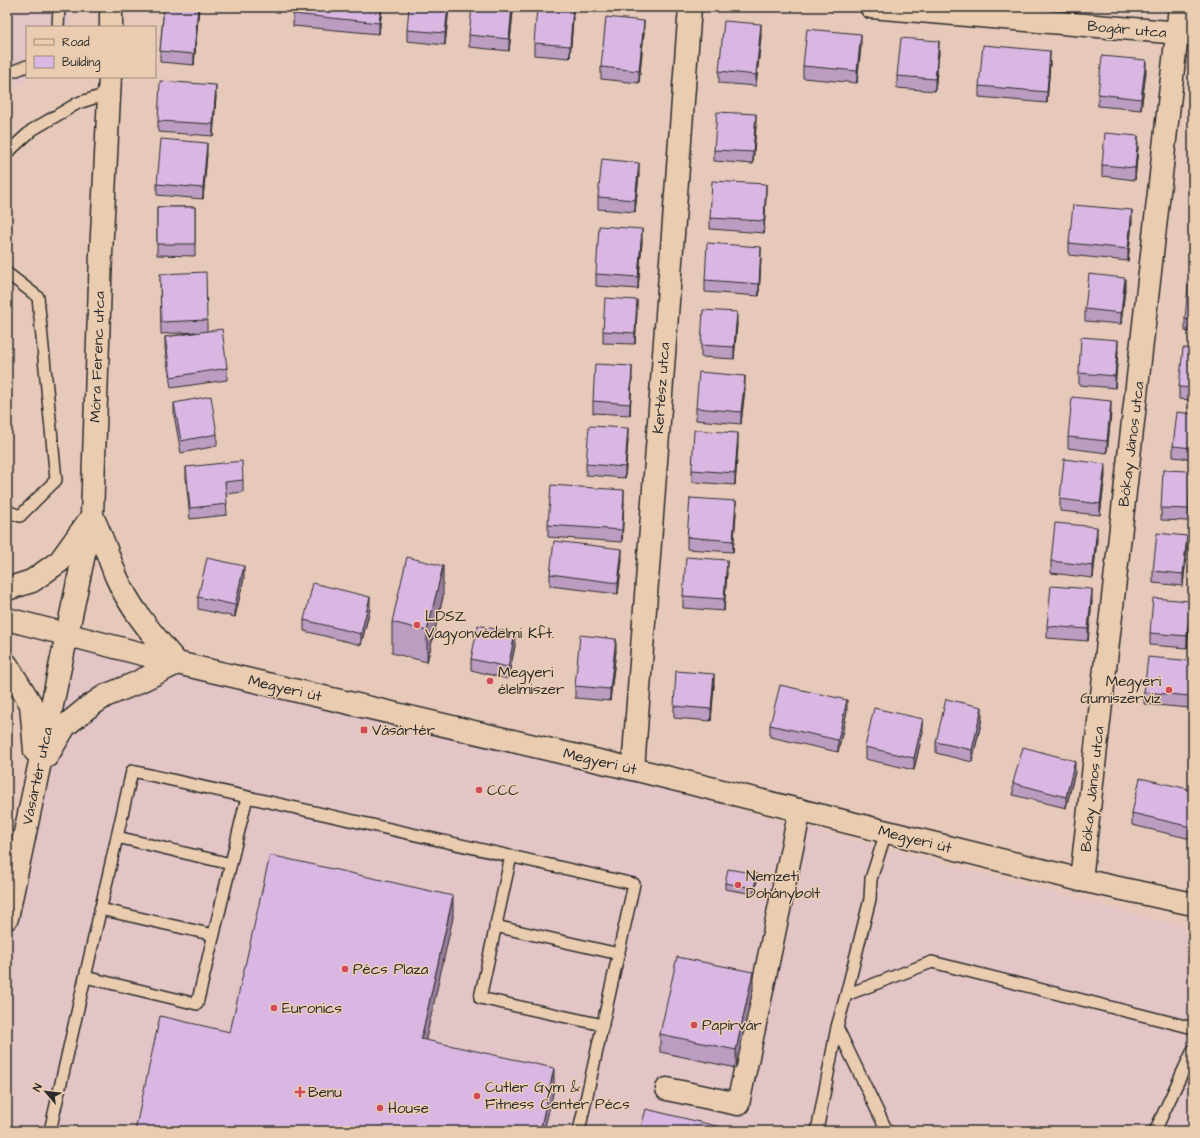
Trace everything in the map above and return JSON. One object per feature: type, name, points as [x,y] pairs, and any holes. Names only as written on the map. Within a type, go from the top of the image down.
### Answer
[{"type":"street","points":[[111,26],[112,7]]},
{"type":"street","name":"Kertész utca","points":[[633,769],[690,7]]},
{"type":"street","name":"Bogár utca","points":[[870,7],[1186,34]]},
{"type":"street","name":"Bókay János utca","points":[[1082,880],[1186,34],[1180,7]]},
{"type":"street","name":"Móra Ferenc utca","points":[[68,634],[92,516],[101,254],[110,85]]},
{"type":"street","points":[[7,589],[32,581],[60,561],[92,516],[99,529],[116,577],[134,609],[151,633],[177,663],[105,696],[64,726],[37,774]]},
{"type":"street","name":"Megyeri út","points":[[7,619],[177,663],[633,769],[1082,880],[1193,904]]},
{"type":"street","name":"Vásártér utca","points":[[7,918],[68,634]]},
{"type":"street","points":[[7,665],[31,704],[37,774]]},
{"type":"street","points":[[667,1089],[738,1104],[800,810]]},
{"type":"lane","points":[[58,26],[59,7]]},
{"type":"lane","points":[[7,72],[14,72],[26,66]]},
{"type":"lane","points":[[7,153],[32,130],[110,85]]},
{"type":"lane","points":[[7,273],[38,297],[56,480],[20,516],[7,511]]},
{"type":"lane","points":[[50,1131],[132,771],[634,884],[579,1131]]},
{"type":"lane","points":[[85,977],[197,1004],[247,797]]},
{"type":"lane","points":[[817,1131],[837,1027],[870,899],[871,879],[886,832]]},
{"type":"lane","points":[[117,837],[231,864]]},
{"type":"lane","points":[[511,856],[480,998],[603,1025]]},
{"type":"lane","points":[[100,909],[214,936]]},
{"type":"lane","points":[[495,926],[619,954]]},
{"type":"lane","points":[[846,995],[932,962],[1193,1028]]},
{"type":"lane","points":[[837,1027],[887,1131]]},
{"type":"lane","points":[[1155,1131],[1193,1050]]},
{"type":"shaded area","points":[[7,7],[70,7],[69,26],[26,26],[26,78],[33,78],[7,90]]},
{"type":"shaded area","points":[[73,634],[1193,929],[1193,1131],[7,1131],[7,898]]},
{"type":"building","points":[[164,7],[198,7],[194,54],[160,51]]},
{"type":"building","points":[[293,7],[381,7],[379,23],[293,14]]},
{"type":"building","points":[[409,7],[448,7],[445,33],[407,30]]},
{"type":"building","points":[[472,7],[512,7],[509,39],[469,35]]},
{"type":"building","points":[[537,7],[573,7],[570,46],[534,43]]},
{"type":"building","points":[[606,17],[644,21],[639,71],[601,67]]},
{"type":"building","points":[[724,21],[761,24],[756,75],[719,71]]},
{"type":"building","points":[[807,29],[861,34],[857,71],[803,66]]},
{"type":"building","points":[[901,38],[939,41],[935,79],[897,76]]},
{"type":"building","points":[[983,45],[1050,51],[1047,92],[979,86]]},
{"type":"building","points":[[1102,56],[1146,60],[1141,99],[1098,94]]},
{"type":"building","points":[[160,81],[216,85],[213,124],[158,121]]},
{"type":"building","points":[[717,112],[756,114],[753,152],[714,150]]},
{"type":"building","points":[[1105,133],[1138,136],[1135,168],[1102,165]]},
{"type":"building","points":[[161,139],[207,143],[203,188],[157,184]]},
{"type":"building","points":[[602,159],[639,163],[635,200],[598,197]]},
{"type":"building","points":[[712,181],[766,184],[764,221],[710,218]]},
{"type":"building","points":[[1073,205],[1132,210],[1128,249],[1069,243]]},
{"type":"building","points":[[157,207],[195,207],[195,244],[157,244]]},
{"type":"building","points":[[599,226],[642,229],[638,277],[596,274]]},
{"type":"building","points":[[1193,233],[1193,255],[1191,255]]},
{"type":"building","points":[[707,243],[761,247],[759,284],[705,280]]},
{"type":"building","points":[[206,272],[207,320],[161,322],[160,274]]},
{"type":"building","points":[[1089,274],[1125,278],[1121,313],[1085,309]]},
{"type":"building","points":[[1188,286],[1193,286],[1193,320],[1185,319]]},
{"type":"building","points":[[605,298],[637,300],[635,333],[603,331]]},
{"type":"building","points":[[703,310],[737,312],[734,347],[701,345]]},
{"type":"building","points":[[222,329],[227,368],[171,377],[165,337]]},
{"type":"building","points":[[1081,337],[1118,340],[1115,376],[1079,373]]},
{"type":"building","points":[[1183,348],[1193,349],[1193,388],[1179,387]]},
{"type":"building","points":[[595,364],[632,366],[630,404],[593,401]]},
{"type":"building","points":[[699,372],[745,376],[741,412],[696,408]]},
{"type":"building","points":[[211,396],[217,434],[181,441],[174,403]]},
{"type":"building","points":[[1072,397],[1111,401],[1107,441],[1068,437]]},
{"type":"building","points":[[1177,412],[1193,414],[1193,448],[1173,446]]},
{"type":"building","points":[[589,426],[628,428],[625,467],[586,464]]},
{"type":"building","points":[[694,430],[738,433],[735,473],[692,470]]},
{"type":"building","points":[[1064,459],[1105,464],[1100,504],[1060,499]]},
{"type":"building","points":[[242,461],[243,480],[225,482],[227,504],[190,508],[186,467]]},
{"type":"building","points":[[1163,470],[1190,471],[1189,509],[1161,508]]},
{"type":"building","points":[[551,485],[624,490],[622,530],[548,525]]},
{"type":"building","points":[[690,498],[736,501],[733,541],[687,537]]},
{"type":"building","points":[[1055,523],[1097,527],[1093,566],[1051,561]]},
{"type":"building","points":[[1157,533],[1187,536],[1183,574],[1153,571]]},
{"type":"building","points":[[554,541],[622,549],[618,583],[550,574]]},
{"type":"building","points":[[407,557],[443,566],[427,631],[392,622]]},
{"type":"building","points":[[686,557],[727,560],[724,599],[683,596]]},
{"type":"building","points":[[207,558],[244,566],[235,605],[198,597]]},
{"type":"building","points":[[313,583],[370,597],[361,634],[304,620]]},
{"type":"building","points":[[1051,586],[1092,589],[1088,629],[1047,626]]},
{"type":"building","points":[[1153,598],[1190,601],[1187,636],[1150,633]]},
{"type":"building","points":[[478,625],[515,634],[508,667],[471,659]]},
{"type":"building","points":[[580,635],[616,639],[610,689],[575,686]]},
{"type":"building","name":"Megyeri Gumiszerviz","points":[[1148,657],[1193,661],[1190,696],[1144,692]]},
{"type":"building","points":[[676,671],[714,674],[711,709],[674,706]]},
{"type":"building","points":[[780,685],[847,700],[838,740],[770,725]]},
{"type":"building","points":[[946,699],[982,707],[972,750],[936,742]]},
{"type":"building","points":[[874,708],[923,719],[914,758],[865,747]]},
{"type":"building","points":[[1023,747],[1075,761],[1066,797],[1013,783]]},
{"type":"building","points":[[1140,778],[1193,790],[1193,820],[1191,827],[1132,813]]},
{"type":"building","name":"Pécs Plaza","points":[[270,855],[453,896],[421,1039],[554,1068],[540,1131],[135,1131],[160,1016],[230,1032]]},
{"type":"building","points":[[728,869],[757,874],[754,888],[725,883]]},
{"type":"building","points":[[677,957],[753,972],[736,1050],[660,1034]]},
{"type":"building","points":[[646,1109],[737,1131],[640,1131]]},
{"type":"place","name":"LDSZ Vagyonvédelmi Kft.","points":[[417,625]]},
{"type":"place","name":"Megyeri élelmiszer","points":[[490,681]]},
{"type":"place","name":"Megyeri Gumiszerviz","points":[[1169,690]]},
{"type":"place","name":"Vásártér","points":[[364,730]]},
{"type":"place","name":"CCC","points":[[479,790]]},
{"type":"place","name":"Nemzeti Dohánybolt","points":[[738,885]]},
{"type":"place","name":"Pécs Plaza","points":[[345,969]]},
{"type":"place","name":"Euronics","points":[[274,1008]]},
{"type":"place","name":"Papírvár","points":[[694,1025]]},
{"type":"place","name":"Benu","points":[[300,1092]]},
{"type":"place","name":"Cutler Gym & Fitness Center Pécs","points":[[477,1096]]},
{"type":"place","name":"House","points":[[380,1108]]}]
